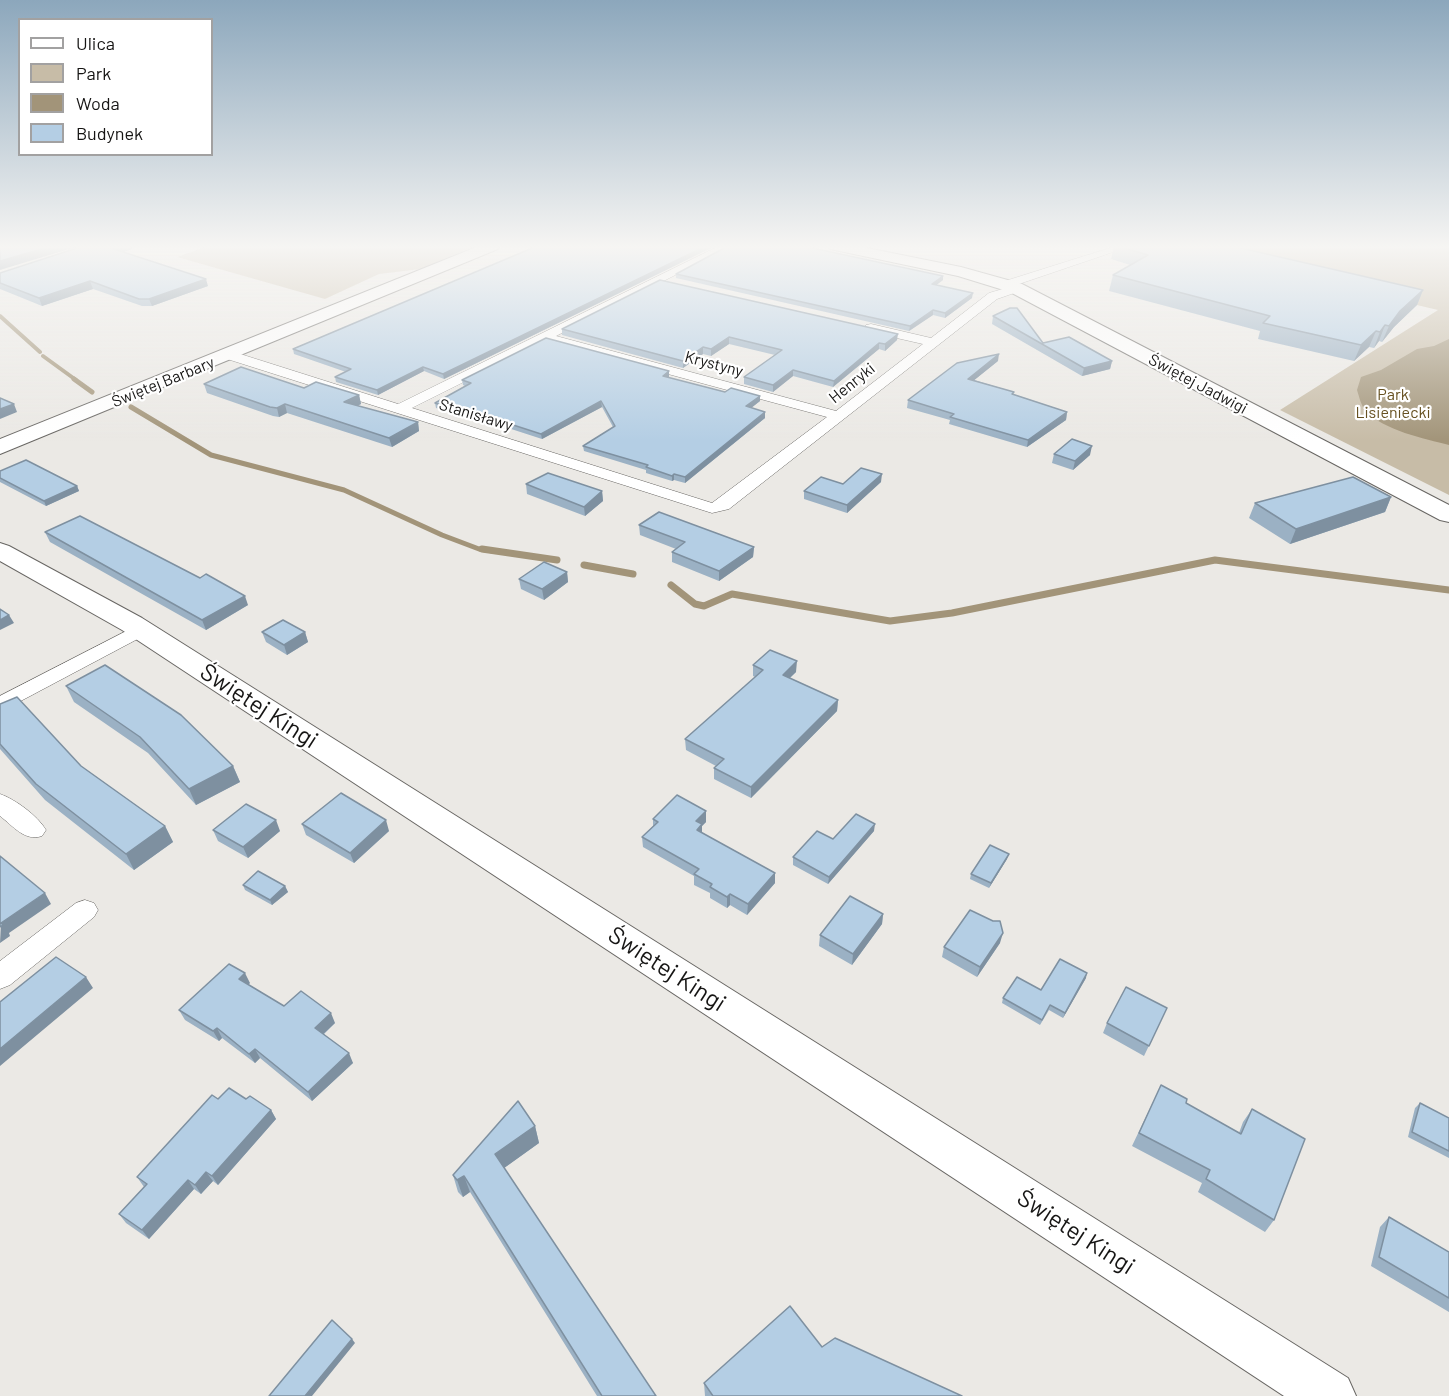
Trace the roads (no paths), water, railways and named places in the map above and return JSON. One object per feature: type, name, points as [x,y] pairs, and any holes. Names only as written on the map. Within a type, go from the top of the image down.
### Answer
[{"type":"street","name":"Świętej Barbary","points":[[0,447],[335,311]]},
{"type":"street","points":[[399,410],[597,311]]},
{"type":"street","name":"Henryki","points":[[712,508],[723,506],[973,311]]},
{"type":"street","name":"Świętej Jadwigi","points":[[1059,311],[1449,515]]},
{"type":"street","points":[[853,324],[932,342]]},
{"type":"street","name":"Krystyny","points":[[545,337],[839,416]]},
{"type":"street","name":"Stanisławy","points":[[229,355],[712,508]]},
{"type":"street","name":"Świętej Kingi","points":[[0,551],[140,630],[1330,1396]]},
{"type":"street","points":[[0,705],[140,630]]},
{"type":"street","points":[[0,802],[34,830]]},
{"type":"street","points":[[0,977],[85,910]]},
{"type":"water","points":[[1449,339],[1449,445],[1393,429],[1373,418],[1366,411],[1361,404],[1357,390],[1361,377],[1381,370],[1417,349],[1434,346]]},
{"type":"waterway","points":[[0,316],[40,352]]},
{"type":"waterway","points":[[43,356],[76,380]]},
{"type":"waterway","points":[[74,379],[92,392]]},
{"type":"waterway","points":[[131,407],[211,455],[344,490],[442,535],[479,549],[493,551]]},
{"type":"waterway","points":[[482,549],[557,560]]},
{"type":"waterway","points":[[671,585],[695,604],[704,606],[732,594],[890,621],[952,613],[1215,560],[1449,590]]},
{"type":"waterway","points":[[584,565],[633,574]]},
{"type":"park label","name":"Park Lisieniecki","points":[[1393,404]]}]
